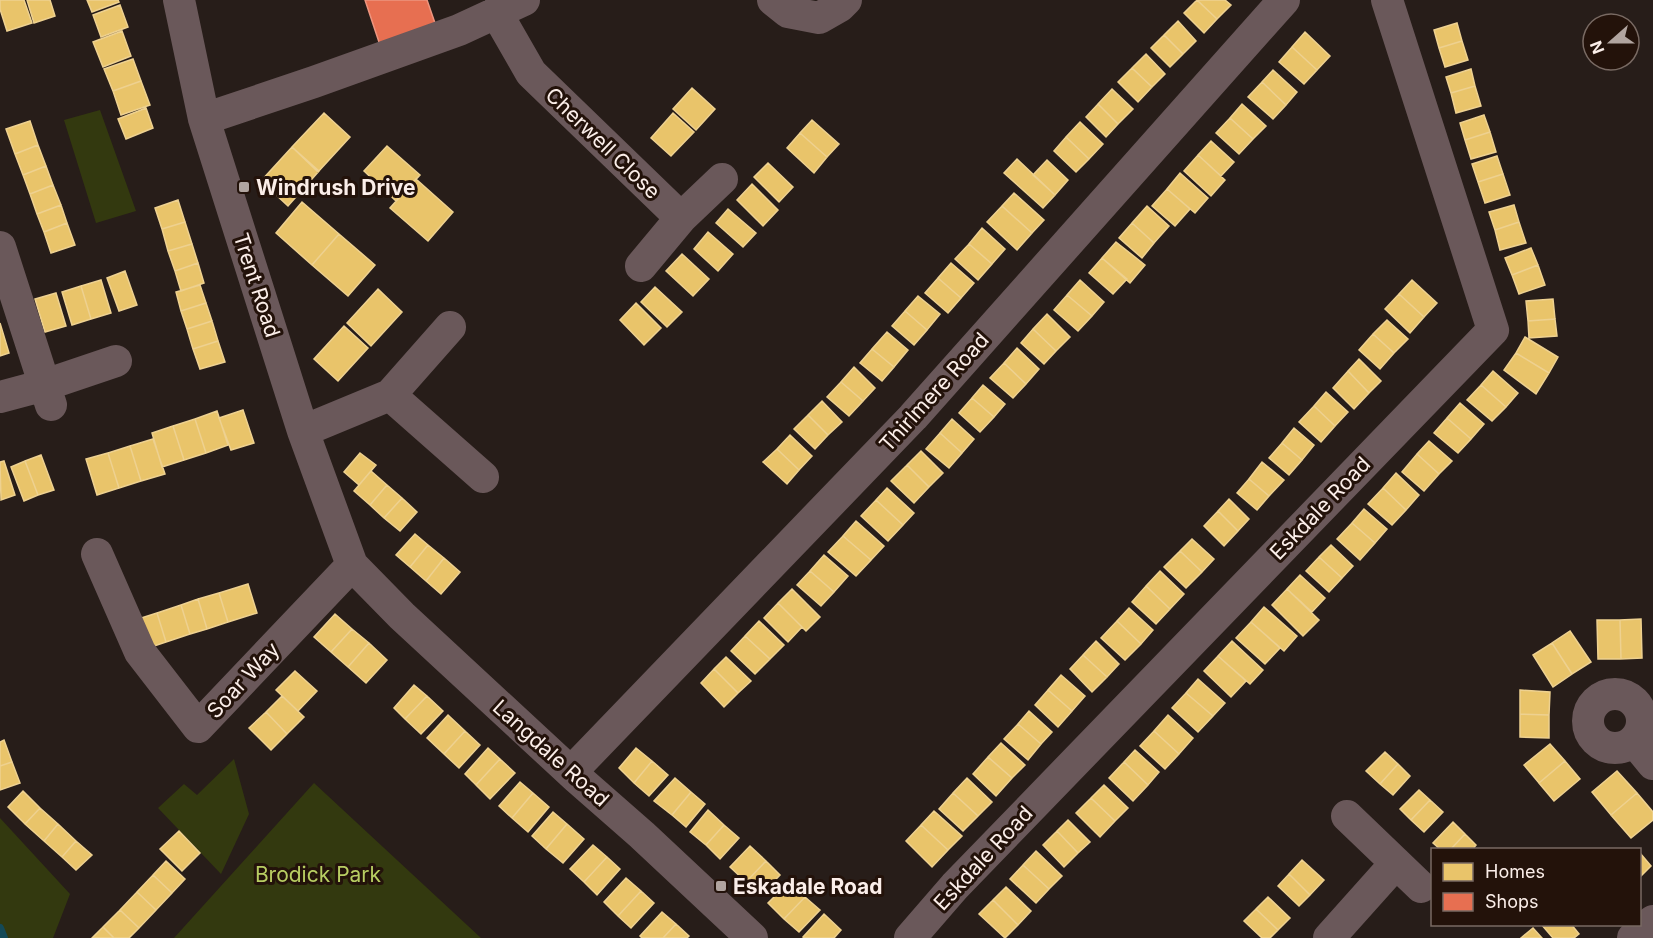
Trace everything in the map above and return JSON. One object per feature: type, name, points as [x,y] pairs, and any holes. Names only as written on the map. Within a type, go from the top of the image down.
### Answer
[{"type":"street","name":"Trent Road","points":[[179,0],[204,119],[303,431],[352,565]]},
{"type":"street","points":[[773,0],[788,12],[819,18],[846,0]]},
{"type":"street","name":"Thirlmere Road","points":[[570,772],[913,417],[1284,0]]},
{"type":"street","name":"Eskdale Road","points":[[909,938],[955,886],[1493,330],[1388,0]]},
{"type":"street","points":[[204,119],[459,30],[510,6]]},
{"type":"street","name":"Cherwell Close","points":[[510,6],[531,73],[681,218]]},
{"type":"street","points":[[641,266],[681,218],[722,179]]},
{"type":"street","points":[[0,247],[48,395]]},
{"type":"street","points":[[303,431],[390,395],[450,327]]},
{"type":"street","points":[[0,398],[48,395],[116,361]]},
{"type":"street","points":[[390,395],[483,477]]},
{"type":"street","name":"Soar Way","points":[[97,554],[140,652],[198,727],[352,565]]},
{"type":"street","name":"Langdale Road","points":[[352,565],[402,616],[752,938]]},
{"type":"street","points":[[1347,816],[1421,887]]},
{"type":"street","points":[[1329,938],[1396,863]]},
{"type":"street","points":[[1633,938],[1653,921]]},
{"type":"green space","points":[[100,110],[136,211],[96,223],[64,120]]},
{"type":"green space","points":[[234,759],[249,814],[221,874],[158,808],[184,784],[197,795]]},
{"type":"green space","name":"Brodick Park","points":[[314,783],[481,938],[174,938]]},
{"type":"green space","points":[[0,818],[70,894],[53,938],[0,938]]},
{"type":"building: Homes","points":[[0,0],[24,0],[32,23],[7,31],[0,9]]},
{"type":"building: Homes","points":[[27,0],[50,0],[55,16],[34,23]]},
{"type":"building: Homes","points":[[87,0],[118,0],[119,2],[92,12]]},
{"type":"building: Homes","points":[[1197,0],[1225,0],[1231,5],[1217,19]]},
{"type":"building: Homes","points":[[1197,0],[1217,19],[1204,33],[1184,13]]},
{"type":"building: Homes","points":[[120,5],[128,27],[101,37],[93,15]]},
{"type":"building: Homes","points":[[1178,21],[1196,41],[1183,54],[1164,35]]},
{"type":"building: Homes","points":[[1457,23],[1462,41],[1439,48],[1434,30]]},
{"type":"building: Homes","points":[[122,31],[131,56],[103,67],[93,42]]},
{"type":"building: Homes","points":[[1305,32],[1330,56],[1317,70],[1292,47]]},
{"type":"building: Homes","points":[[1164,35],[1183,54],[1170,67],[1151,48]]},
{"type":"building: Homes","points":[[1462,41],[1468,60],[1445,67],[1439,48]]},
{"type":"building: Homes","points":[[1292,47],[1317,70],[1304,84],[1279,62]]},
{"type":"building: Homes","points":[[1146,54],[1165,74],[1152,87],[1132,68]]},
{"type":"building: Homes","points":[[133,59],[141,81],[113,91],[104,69]]},
{"type":"building: Homes","points":[[1132,68],[1152,87],[1138,102],[1118,82]]},
{"type":"building: Homes","points":[[1471,69],[1475,86],[1451,93],[1446,77]]},
{"type":"building: Homes","points":[[1273,70],[1297,92],[1286,105],[1262,82]]},
{"type":"building: Homes","points":[[141,81],[150,105],[121,115],[113,91]]},
{"type":"building: Homes","points":[[1262,82],[1286,105],[1273,119],[1248,97]]},
{"type":"building: Homes","points":[[1475,86],[1481,106],[1456,113],[1451,93]]},
{"type":"building: Homes","points":[[692,88],[715,109],[696,130],[673,109]]},
{"type":"building: Homes","points":[[1112,89],[1133,109],[1118,124],[1098,104]]},
{"type":"building: Homes","points":[[1098,104],[1118,124],[1106,137],[1086,117]]},
{"type":"building: Homes","points":[[1242,104],[1266,126],[1253,139],[1230,118]]},
{"type":"building: Homes","points":[[146,108],[153,128],[126,139],[118,119]]},
{"type":"building: Homes","points":[[324,113],[350,137],[318,172],[292,147]]},
{"type":"building: Homes","points":[[673,113],[694,132],[671,156],[651,138]]},
{"type":"building: Homes","points":[[1484,115],[1490,132],[1465,140],[1460,123]]},
{"type":"building: Homes","points":[[1230,118],[1253,139],[1239,154],[1216,133]]},
{"type":"building: Homes","points":[[812,120],[839,144],[827,157],[800,133]]},
{"type":"building: Homes","points":[[30,121],[38,145],[15,154],[6,129]]},
{"type":"building: Homes","points":[[1080,122],[1103,144],[1089,159],[1066,137]]},
{"type":"building: Homes","points":[[1490,132],[1496,152],[1471,159],[1465,140]]},
{"type":"building: Homes","points":[[800,133],[827,157],[814,173],[787,148]]},
{"type":"building: Homes","points":[[1066,137],[1089,159],[1076,172],[1054,151]]},
{"type":"building: Homes","points":[[1211,141],[1234,162],[1221,176],[1198,155]]},
{"type":"building: Homes","points":[[38,145],[46,166],[23,175],[15,154]]},
{"type":"building: Homes","points":[[387,146],[420,175],[396,201],[364,171]]},
{"type":"building: Homes","points":[[292,147],[319,171],[288,206],[261,181]]},
{"type":"building: Homes","points":[[1198,155],[1225,180],[1211,196],[1184,171]]},
{"type":"building: Homes","points":[[1497,156],[1503,174],[1478,182],[1472,164]]},
{"type":"building: Homes","points":[[1017,159],[1055,195],[1043,208],[1004,173]]},
{"type":"building: Homes","points":[[1047,160],[1068,180],[1055,195],[1033,175]]},
{"type":"building: Homes","points":[[768,163],[793,187],[779,202],[754,177]]},
{"type":"building: Homes","points":[[46,166],[53,185],[30,194],[23,175]]},
{"type":"building: Homes","points":[[1180,173],[1208,198],[1195,213],[1167,189]]},
{"type":"building: Homes","points":[[1503,174],[1510,195],[1485,203],[1478,182]]},
{"type":"building: Homes","points":[[416,179],[453,212],[428,241],[390,208]]},
{"type":"building: Homes","points":[[752,184],[778,210],[763,226],[737,200]]},
{"type":"building: Homes","points":[[53,185],[61,205],[37,214],[30,194]]},
{"type":"building: Homes","points":[[1167,189],[1190,209],[1175,226],[1152,206]]},
{"type":"building: Homes","points":[[1014,193],[1044,220],[1032,233],[1002,206]]},
{"type":"building: Homes","points":[[178,200],[185,222],[162,229],[155,208]]},
{"type":"building: Homes","points":[[302,202],[339,234],[312,265],[276,233]]},
{"type":"building: Homes","points":[[61,205],[67,223],[44,232],[37,214]]},
{"type":"building: Homes","points":[[1514,205],[1519,222],[1495,230],[1489,212]]},
{"type":"building: Homes","points":[[1002,206],[1032,233],[1017,250],[987,222]]},
{"type":"building: Homes","points":[[1147,206],[1169,226],[1154,243],[1132,223]]},
{"type":"building: Homes","points":[[728,209],[756,233],[743,247],[716,223]]},
{"type":"building: Homes","points":[[185,222],[192,244],[168,251],[162,229]]},
{"type":"building: Homes","points":[[1519,222],[1526,243],[1500,250],[1495,230]]},
{"type":"building: Homes","points":[[67,223],[75,245],[51,253],[44,232]]},
{"type":"building: Homes","points":[[1132,223],[1154,243],[1142,258],[1119,238]]},
{"type":"building: Homes","points":[[982,228],[1005,249],[992,264],[969,244]]},
{"type":"building: Homes","points":[[708,232],[733,254],[718,271],[694,249]]},
{"type":"building: Homes","points":[[339,234],[375,265],[348,296],[312,265]]},
{"type":"building: Homes","points":[[1116,242],[1145,265],[1130,283],[1102,258]]},
{"type":"building: Homes","points":[[192,244],[198,263],[175,271],[168,251]]},
{"type":"building: Homes","points":[[969,244],[992,264],[978,280],[955,259]]},
{"type":"building: Homes","points":[[1531,248],[1538,265],[1512,275],[1505,258]]},
{"type":"building: Homes","points":[[682,254],[709,279],[693,296],[666,271]]},
{"type":"building: Homes","points":[[1102,258],[1127,279],[1113,294],[1089,273]]},
{"type":"building: Homes","points":[[198,263],[204,283],[181,291],[175,271]]},
{"type":"building: Homes","points":[[951,263],[974,283],[961,298],[938,278]]},
{"type":"building: Homes","points":[[1538,265],[1545,285],[1519,294],[1512,275]]},
{"type":"building: Homes","points":[[125,271],[137,305],[119,311],[107,278]]},
{"type":"building: Homes","points":[[938,278],[961,298],[948,313],[925,293]]},
{"type":"building: Homes","points":[[101,280],[111,313],[91,319],[81,286]]},
{"type":"building: Homes","points":[[1080,280],[1104,302],[1092,316],[1067,295]]},
{"type":"building: Homes","points":[[1412,280],[1437,303],[1424,317],[1399,294]]},
{"type":"building: Homes","points":[[200,285],[206,303],[181,311],[176,292]]},
{"type":"building: Homes","points":[[81,286],[91,319],[72,325],[62,292]]},
{"type":"building: Homes","points":[[655,287],[682,312],[667,327],[641,302]]},
{"type":"building: Homes","points":[[378,289],[402,312],[371,346],[347,323]]},
{"type":"building: Homes","points":[[56,293],[66,326],[45,332],[35,299]]},
{"type":"building: Homes","points":[[1399,294],[1424,317],[1410,333],[1385,309]]},
{"type":"building: Homes","points":[[1067,295],[1092,316],[1078,331],[1054,310]]},
{"type":"building: Homes","points":[[918,296],[940,314],[927,330],[905,311]]},
{"type":"building: Homes","points":[[1553,299],[1555,319],[1528,321],[1526,301]]},
{"type":"building: Homes","points":[[206,303],[212,321],[187,329],[181,311]]},
{"type":"building: Homes","points":[[636,303],[661,328],[644,345],[620,320]]},
{"type":"building: Homes","points":[[905,311],[927,330],[914,345],[892,326]]},
{"type":"building: Homes","points":[[1047,314],[1070,337],[1056,351],[1033,329]]},
{"type":"building: Homes","points":[[1555,319],[1557,336],[1529,338],[1528,321]]},
{"type":"building: Homes","points":[[1387,320],[1408,339],[1394,353],[1373,334]]},
{"type":"building: Homes","points":[[212,321],[218,341],[193,349],[187,329]]},
{"type":"building: Homes","points":[[0,323],[9,353],[0,356]]},
{"type":"building: Homes","points":[[344,326],[368,348],[338,381],[314,359]]},
{"type":"building: Homes","points":[[1033,329],[1056,351],[1044,364],[1021,343]]},
{"type":"building: Homes","points":[[887,332],[908,350],[894,367],[872,349]]},
{"type":"building: Homes","points":[[1373,334],[1394,353],[1380,369],[1359,350]]},
{"type":"building: Homes","points":[[1525,337],[1558,357],[1549,373],[1516,353]]},
{"type":"building: Homes","points":[[218,341],[225,362],[200,369],[193,349]]},
{"type":"building: Homes","points":[[1017,348],[1039,369],[1026,384],[1004,363]]},
{"type":"building: Homes","points":[[872,349],[894,367],[882,381],[860,363]]},
{"type":"building: Homes","points":[[1516,353],[1549,373],[1536,394],[1504,370]]},
{"type":"building: Homes","points":[[1359,359],[1381,381],[1369,393],[1348,371]]},
{"type":"building: Homes","points":[[1004,363],[1026,384],[1013,398],[990,378]]},
{"type":"building: Homes","points":[[854,367],[875,388],[863,401],[841,382]]},
{"type":"building: Homes","points":[[1348,371],[1369,393],[1354,409],[1333,388]]},
{"type":"building: Homes","points":[[1493,371],[1518,393],[1506,407],[1481,385]]},
{"type":"building: Homes","points":[[841,382],[863,401],[849,416],[827,397]]},
{"type":"building: Homes","points":[[983,385],[1005,404],[994,417],[972,398]]},
{"type":"building: Homes","points":[[1481,385],[1506,407],[1492,421],[1467,400]]},
{"type":"building: Homes","points":[[1326,392],[1348,412],[1335,426],[1314,406]]},
{"type":"building: Homes","points":[[972,398],[994,417],[980,432],[959,413]]},
{"type":"building: Homes","points":[[822,401],[842,422],[828,435],[808,415]]},
{"type":"building: Homes","points":[[1460,403],[1484,424],[1471,439],[1447,418]]},
{"type":"building: Homes","points":[[1314,406],[1335,426],[1321,442],[1299,422]]},
{"type":"building: Homes","points":[[243,410],[254,443],[231,450],[219,418]]},
{"type":"building: Homes","points":[[217,411],[228,445],[206,453],[195,419]]},
{"type":"building: Homes","points":[[808,415],[828,435],[815,449],[794,429]]},
{"type":"building: Homes","points":[[1447,418],[1471,439],[1458,453],[1434,433]]},
{"type":"building: Homes","points":[[195,419],[206,453],[184,460],[173,426]]},
{"type":"building: Homes","points":[[952,419],[974,439],[962,453],[940,433]]},
{"type":"building: Homes","points":[[173,426],[184,460],[162,467],[152,433]]},
{"type":"building: Homes","points":[[1294,428],[1314,445],[1302,460],[1282,443]]},
{"type":"building: Homes","points":[[940,433],[962,453],[949,468],[926,449]]},
{"type":"building: Homes","points":[[790,435],[812,456],[799,470],[777,449]]},
{"type":"building: Homes","points":[[153,439],[165,474],[141,481],[130,446]]},
{"type":"building: Homes","points":[[1429,441],[1452,461],[1439,474],[1417,454]]},
{"type":"building: Homes","points":[[1282,443],[1302,460],[1289,475],[1269,458]]},
{"type":"building: Homes","points":[[130,446],[141,481],[119,488],[108,453]]},
{"type":"building: Homes","points":[[777,449],[799,470],[787,484],[763,462]]},
{"type":"building: Homes","points":[[921,451],[943,473],[929,487],[907,465]]},
{"type":"building: Homes","points":[[108,453],[119,488],[97,495],[86,459]]},
{"type":"building: Homes","points":[[360,453],[376,465],[359,485],[344,472]]},
{"type":"building: Homes","points":[[1417,454],[1439,474],[1424,491],[1402,472]]},
{"type":"building: Homes","points":[[41,455],[54,490],[38,495],[25,461]]},
{"type":"building: Homes","points":[[4,461],[15,495],[1,500],[0,462]]},
{"type":"building: Homes","points":[[25,461],[38,495],[24,501],[11,467]]},
{"type":"building: Homes","points":[[1262,462],[1284,480],[1269,496],[1249,479]]},
{"type":"building: Homes","points":[[907,465],[929,487],[914,503],[891,481]]},
{"type":"building: Homes","points":[[371,471],[387,485],[370,505],[354,491]]},
{"type":"building: Homes","points":[[1396,473],[1419,495],[1406,510],[1383,488]]},
{"type":"building: Homes","points":[[1249,479],[1269,496],[1257,510],[1237,493]]},
{"type":"building: Homes","points":[[387,485],[402,498],[384,518],[370,505]]},
{"type":"building: Homes","points":[[887,488],[914,513],[903,525],[876,500]]},
{"type":"building: Homes","points":[[1383,488],[1406,510],[1392,525],[1368,504]]},
{"type":"building: Homes","points":[[402,498],[417,512],[400,531],[384,518]]},
{"type":"building: Homes","points":[[1229,499],[1249,519],[1238,531],[1218,511]]},
{"type":"building: Homes","points":[[876,500],[903,525],[888,541],[861,516]]},
{"type":"building: Homes","points":[[1364,509],[1387,529],[1375,543],[1352,523]]},
{"type":"building: Homes","points":[[1218,511],[1238,531],[1224,546],[1204,526]]},
{"type":"building: Homes","points":[[856,521],[884,546],[871,560],[843,536]]},
{"type":"building: Homes","points":[[1352,523],[1375,543],[1360,560],[1337,539]]},
{"type":"building: Homes","points":[[415,534],[428,545],[410,567],[396,555]]},
{"type":"building: Homes","points":[[843,536],[871,560],[856,576],[828,552]]},
{"type":"building: Homes","points":[[1192,539],[1214,559],[1202,572],[1180,551]]},
{"type":"building: Homes","points":[[428,545],[444,558],[426,581],[410,567]]},
{"type":"building: Homes","points":[[1331,545],[1353,566],[1342,578],[1319,557]]},
{"type":"building: Homes","points":[[1180,551],[1202,572],[1186,588],[1164,567]]},
{"type":"building: Homes","points":[[824,555],[848,576],[834,592],[810,571]]},
{"type":"building: Homes","points":[[1319,557],[1342,578],[1329,592],[1306,571]]},
{"type":"building: Homes","points":[[444,558],[460,572],[441,594],[426,581]]},
{"type":"building: Homes","points":[[810,571],[834,592],[821,606],[797,585]]},
{"type":"building: Homes","points":[[1160,571],[1184,594],[1170,609],[1146,586]]},
{"type":"building: Homes","points":[[1300,575],[1325,598],[1312,612],[1287,589]]},
{"type":"building: Homes","points":[[248,584],[257,613],[228,622],[219,593]]},
{"type":"building: Homes","points":[[1146,586],[1170,609],[1156,624],[1132,602]]},
{"type":"building: Homes","points":[[792,589],[820,617],[806,631],[778,603]]},
{"type":"building: Homes","points":[[1287,589],[1319,620],[1303,636],[1272,605]]},
{"type":"building: Homes","points":[[219,593],[228,622],[207,629],[198,599]]},
{"type":"building: Homes","points":[[198,599],[207,629],[190,634],[181,605]]},
{"type":"building: Homes","points":[[778,603],[802,627],[788,642],[764,618]]},
{"type":"building: Homes","points":[[181,605],[190,634],[166,642],[157,613]]},
{"type":"building: Homes","points":[[1264,607],[1297,636],[1284,651],[1251,622]]},
{"type":"building: Homes","points":[[1129,608],[1153,630],[1141,644],[1117,621]]},
{"type":"building: Homes","points":[[157,613],[166,642],[145,649],[135,620]]},
{"type":"building: Homes","points":[[335,614],[352,629],[331,652],[314,637]]},
{"type":"building: Homes","points":[[1641,619],[1642,658],[1621,659],[1620,620]]},
{"type":"building: Homes","points":[[1597,620],[1620,620],[1621,659],[1598,659]]},
{"type":"building: Homes","points":[[759,621],[784,645],[770,659],[745,636]]},
{"type":"building: Homes","points":[[1117,621],[1141,644],[1125,660],[1101,638]]},
{"type":"building: Homes","points":[[1251,622],[1280,648],[1265,664],[1236,638]]},
{"type":"building: Homes","points":[[352,629],[369,643],[348,667],[331,652]]},
{"type":"building: Homes","points":[[1570,631],[1591,662],[1572,674],[1552,643]]},
{"type":"building: Homes","points":[[745,636],[770,659],[755,674],[731,651]]},
{"type":"building: Homes","points":[[1096,641],[1119,664],[1107,677],[1083,655]]},
{"type":"building: Homes","points":[[1232,641],[1263,670],[1250,684],[1218,656]]},
{"type":"building: Homes","points":[[369,643],[387,660],[366,683],[348,667]]},
{"type":"building: Homes","points":[[1552,643],[1572,674],[1553,687],[1533,655]]},
{"type":"building: Homes","points":[[1083,655],[1107,677],[1092,692],[1070,669]]},
{"type":"building: Homes","points":[[1218,656],[1246,681],[1231,697],[1204,671]]},
{"type":"building: Homes","points":[[726,657],[751,681],[738,693],[714,669]]},
{"type":"building: Homes","points":[[714,669],[738,693],[724,707],[701,683]]},
{"type":"building: Homes","points":[[295,671],[317,691],[298,711],[276,690]]},
{"type":"building: Homes","points":[[1061,675],[1085,696],[1072,711],[1048,690]]},
{"type":"building: Homes","points":[[1198,679],[1225,703],[1213,716],[1186,693]]},
{"type":"building: Homes","points":[[414,685],[427,696],[405,719],[394,708]]},
{"type":"building: Homes","points":[[1048,690],[1072,711],[1058,727],[1035,705]]},
{"type":"building: Homes","points":[[1520,690],[1550,692],[1549,715],[1520,714]]},
{"type":"building: Homes","points":[[1186,693],[1213,716],[1198,732],[1172,708]]},
{"type":"building: Homes","points":[[282,696],[304,717],[287,734],[266,712]]},
{"type":"building: Homes","points":[[427,696],[443,711],[421,734],[405,719]]},
{"type":"building: Homes","points":[[1029,711],[1052,732],[1041,744],[1018,724]]},
{"type":"building: Homes","points":[[266,712],[287,734],[271,750],[249,728]]},
{"type":"building: Homes","points":[[1520,714],[1549,715],[1549,738],[1520,737]]},
{"type":"building: Homes","points":[[448,715],[465,731],[444,754],[427,738]]},
{"type":"building: Homes","points":[[1168,715],[1193,738],[1179,754],[1154,731]]},
{"type":"building: Homes","points":[[1018,724],[1041,744],[1028,760],[1004,739]]},
{"type":"building: Homes","points":[[465,731],[480,745],[459,768],[444,754]]},
{"type":"building: Homes","points":[[1154,731],[1179,754],[1165,769],[1140,746]]},
{"type":"building: Homes","points":[[4,740],[12,762],[0,766],[0,742]]},
{"type":"building: Homes","points":[[1001,743],[1025,765],[1012,778],[988,757]]},
{"type":"building: Homes","points":[[1550,744],[1565,761],[1539,783],[1524,765]]},
{"type":"building: Homes","points":[[488,748],[500,759],[476,785],[465,774]]},
{"type":"building: Homes","points":[[636,748],[652,761],[634,783],[619,768]]},
{"type":"building: Homes","points":[[1135,750],[1159,772],[1148,785],[1124,762]]},
{"type":"building: Homes","points":[[1385,752],[1398,764],[1380,784],[1366,771]]},
{"type":"building: Homes","points":[[988,757],[1012,778],[996,796],[973,774]]},
{"type":"building: Homes","points":[[500,759],[515,773],[490,799],[476,785]]},
{"type":"building: Homes","points":[[652,761],[668,775],[649,796],[634,783]]},
{"type":"building: Homes","points":[[1565,761],[1580,779],[1554,801],[1539,783]]},
{"type":"building: Homes","points":[[12,762],[20,783],[0,790],[0,766]]},
{"type":"building: Homes","points":[[1124,762],[1148,785],[1133,801],[1109,778]]},
{"type":"building: Homes","points":[[1398,764],[1410,776],[1393,795],[1380,784]]},
{"type":"building: Homes","points":[[1617,771],[1637,793],[1611,815],[1592,792]]},
{"type":"building: Homes","points":[[675,778],[691,792],[672,815],[654,801]]},
{"type":"building: Homes","points":[[967,778],[992,802],[978,816],[953,793]]},
{"type":"building: Homes","points":[[520,782],[533,793],[512,818],[499,806]]},
{"type":"building: Homes","points":[[1104,785],[1128,808],[1115,821],[1091,798]]},
{"type":"building: Homes","points":[[1419,790],[1430,800],[1411,820],[1400,809]]},
{"type":"building: Homes","points":[[23,791],[40,808],[25,824],[8,807]]},
{"type":"building: Homes","points":[[691,792],[705,804],[686,827],[672,815]]},
{"type":"building: Homes","points":[[533,793],[549,807],[528,832],[512,818]]},
{"type":"building: Homes","points":[[953,793],[978,816],[963,831],[939,809]]},
{"type":"building: Homes","points":[[1637,793],[1653,812],[1653,820],[1631,838],[1611,815]]},
{"type":"building: Homes","points":[[1091,798],[1115,821],[1100,837],[1076,813]]},
{"type":"building: Homes","points":[[1430,800],[1443,812],[1424,832],[1411,820]]},
{"type":"building: Homes","points":[[40,808],[58,824],[44,841],[25,824]]},
{"type":"building: Homes","points":[[708,810],[724,825],[706,845],[690,832]]},
{"type":"building: Homes","points":[[934,811],[962,836],[948,850],[921,825]]},
{"type":"building: Homes","points":[[553,812],[567,824],[546,849],[532,836]]},
{"type":"building: Homes","points":[[1068,820],[1090,842],[1078,853],[1057,831]]},
{"type":"building: Homes","points":[[1453,822],[1465,834],[1452,848],[1439,848],[1433,843]]},
{"type":"building: Homes","points":[[58,824],[76,841],[62,857],[44,841]]},
{"type":"building: Homes","points":[[567,824],[584,839],[563,863],[546,849]]},
{"type":"building: Homes","points":[[724,825],[739,838],[720,859],[706,845]]},
{"type":"building: Homes","points":[[921,825],[948,850],[932,867],[906,841]]},
{"type":"building: Homes","points":[[179,831],[200,853],[182,871],[160,849]]},
{"type":"building: Homes","points":[[1057,831],[1078,853],[1064,867],[1043,845]]},
{"type":"building: Homes","points":[[1465,834],[1476,845],[1474,848],[1452,848]]},
{"type":"building: Homes","points":[[76,841],[92,855],[76,870],[62,857]]},
{"type":"building: Homes","points":[[593,845],[607,857],[584,882],[570,869]]},
{"type":"building: Homes","points":[[750,846],[766,861],[746,882],[730,867]]},
{"type":"building: Homes","points":[[1036,851],[1062,876],[1049,889],[1023,865]]},
{"type":"building: Homes","points":[[1641,854],[1651,866],[1641,876]]},
{"type":"building: Homes","points":[[607,857],[620,869],[597,895],[584,882]]},
{"type":"building: Homes","points":[[1302,860],[1324,880],[1310,895],[1289,874]]},
{"type":"building: Homes","points":[[166,861],[185,879],[172,893],[153,875]]},
{"type":"building: Homes","points":[[766,861],[780,875],[760,896],[746,882]]},
{"type":"building: Homes","points":[[1023,865],[1049,889],[1036,903],[1010,879]]},
{"type":"building: Homes","points":[[1289,874],[1310,895],[1299,906],[1278,886]]},
{"type":"building: Homes","points":[[153,875],[172,893],[156,910],[137,892]]},
{"type":"building: Homes","points":[[626,878],[641,891],[618,916],[604,902]]},
{"type":"building: Homes","points":[[789,882],[805,897],[784,919],[768,903]]},
{"type":"building: Homes","points":[[1006,887],[1031,911],[1018,925],[993,900]]},
{"type":"building: Homes","points":[[641,891],[654,903],[631,928],[618,916]]},
{"type":"building: Homes","points":[[137,892],[156,910],[139,928],[120,910]]},
{"type":"building: Homes","points":[[805,897],[820,910],[799,932],[784,919]]},
{"type":"building: Homes","points":[[1268,897],[1290,918],[1278,930],[1256,909]]},
{"type":"building: Homes","points":[[993,900],[1018,925],[1005,938],[979,914]]},
{"type":"building: Homes","points":[[1256,909],[1278,930],[1270,938],[1262,938],[1244,921]]},
{"type":"building: Homes","points":[[120,910],[139,928],[129,938],[114,938],[103,927]]},
{"type":"building: Homes","points":[[662,912],[676,924],[663,938],[642,938],[640,936]]},
{"type":"building: Homes","points":[[824,914],[841,930],[834,938],[803,937]]},
{"type":"building: Homes","points":[[676,924],[689,936],[687,938],[663,938]]},
{"type":"building: Homes","points":[[1543,926],[1573,926],[1579,934],[1574,938],[1553,938]]},
{"type":"building: Homes","points":[[103,927],[114,938],[92,938]]},
{"type":"building: Homes","points":[[1533,928],[1542,938],[1521,938]]},
{"type":"building: Shops","points":[[365,0],[427,0],[436,26],[380,45]]},
{"type":"waterway","points":[[0,928],[4,938]]},
{"type":"place","name":"Windrush Drive","points":[[244,187]]},
{"type":"place","name":"Eskadale Road","points":[[721,886]]}]
